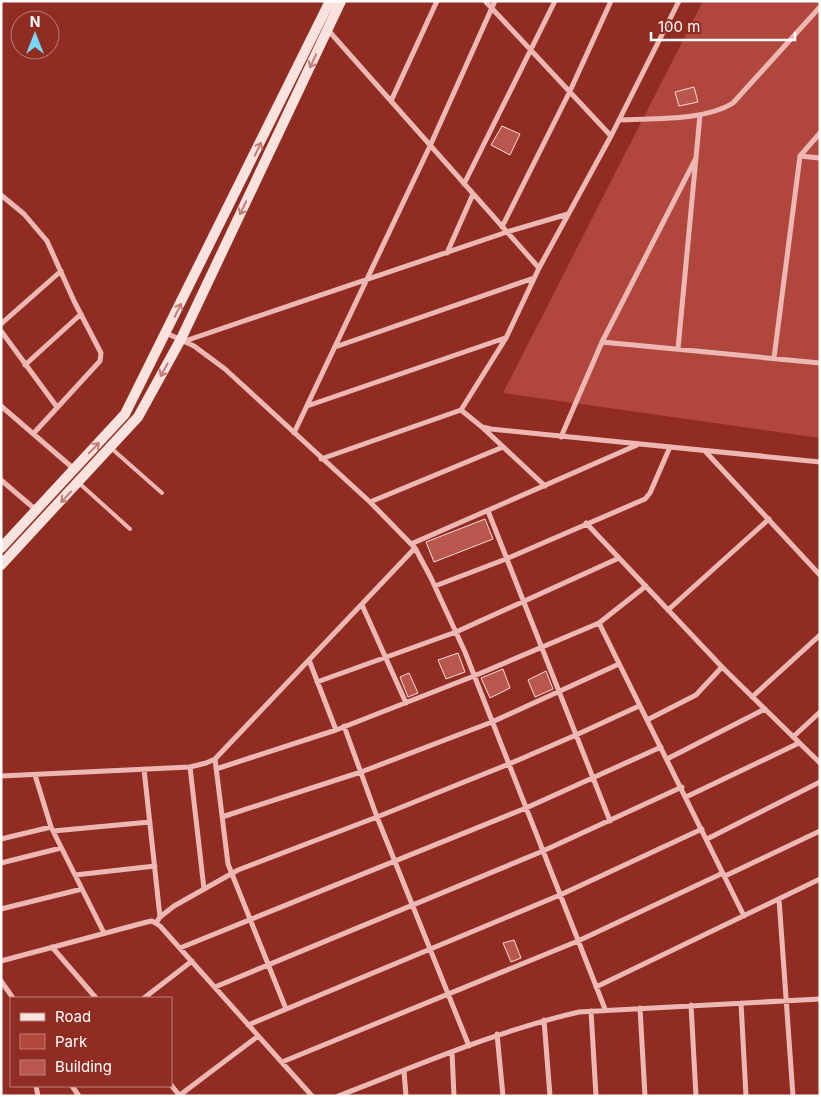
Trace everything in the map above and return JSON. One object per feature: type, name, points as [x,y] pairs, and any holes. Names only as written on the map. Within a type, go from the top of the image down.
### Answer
[{"type":"street","points":[[1,548],[125,414],[330,1]]},
{"type":"street","points":[[1,566],[112,448],[138,417],[183,340],[341,1]]},
{"type":"street","points":[[391,101],[437,1]]},
{"type":"street","points":[[485,1],[611,136]]},
{"type":"street","points":[[294,433],[430,146],[495,1]]},
{"type":"street","points":[[464,184],[555,1]]},
{"type":"street","points":[[502,227],[570,92],[611,1]]},
{"type":"street","points":[[321,459],[461,410],[506,338],[539,268],[611,136],[678,1]]},
{"type":"street","points":[[619,120],[700,115],[724,109],[733,103],[820,8]]},
{"type":"street","points":[[328,30],[539,268]]},
{"type":"street","points":[[678,349],[700,115]]},
{"type":"street","points":[[774,358],[800,156],[820,133]]},
{"type":"street","points":[[800,156],[820,158]]},
{"type":"street","points":[[561,436],[602,342],[696,158]]},
{"type":"street","points":[[447,253],[473,194]]},
{"type":"street","points":[[1,195],[24,214],[47,241],[99,349],[101,357],[100,361],[33,434]]},
{"type":"street","points":[[183,340],[507,232],[568,214]]},
{"type":"street","points":[[1,324],[61,272]]},
{"type":"street","points":[[335,347],[534,278]]},
{"type":"street","points":[[25,365],[81,314]]},
{"type":"street","points":[[1,331],[57,407]]},
{"type":"street","points":[[166,333],[183,340],[210,356],[226,369],[321,459],[370,502],[415,548],[456,632],[605,1010]]},
{"type":"street","points":[[307,406],[506,338]]},
{"type":"street","points":[[602,342],[820,363]]},
{"type":"street","points":[[1,406],[74,469]]},
{"type":"street","points":[[461,410],[544,486]]},
{"type":"street","points":[[482,428],[820,462]]},
{"type":"street","points":[[411,544],[639,444]]},
{"type":"street","points":[[370,502],[503,447]]},
{"type":"street","points":[[435,586],[506,559],[645,499],[650,493],[670,447]]},
{"type":"street","points":[[705,450],[820,575]]},
{"type":"street","points":[[1,480],[36,510]]},
{"type":"street","points":[[488,511],[610,821]]},
{"type":"street","points":[[668,610],[768,520]]},
{"type":"street","points":[[586,523],[722,667],[820,763]]},
{"type":"street","points":[[1,776],[190,767],[215,759],[415,548]]},
{"type":"street","points":[[317,682],[456,632],[619,558]]},
{"type":"street","points":[[216,769],[336,730],[474,676],[599,623],[646,586]]},
{"type":"street","points":[[362,605],[406,703]]},
{"type":"street","points":[[599,623],[744,916]]},
{"type":"street","points":[[752,697],[820,635]]},
{"type":"street","points":[[309,660],[336,730]]},
{"type":"street","points":[[222,817],[361,772],[492,722],[618,664]]},
{"type":"street","points":[[647,720],[696,695],[722,667]]},
{"type":"street","points":[[156,923],[160,917],[174,906],[231,873],[378,817],[509,764],[639,706]]},
{"type":"street","points":[[667,759],[765,710]]},
{"type":"street","points":[[793,737],[820,712]]},
{"type":"street","points":[[344,726],[468,1046]]},
{"type":"street","points":[[686,797],[799,743]]},
{"type":"street","points":[[180,948],[526,808],[661,746]]},
{"type":"street","points":[[215,759],[227,856],[231,873],[286,1009]]},
{"type":"street","points":[[190,767],[204,889]]},
{"type":"street","points":[[144,769],[160,917]]},
{"type":"street","points":[[35,775],[52,829],[104,933]]},
{"type":"street","points":[[707,839],[820,782]]},
{"type":"street","points":[[215,987],[543,851],[682,788]]},
{"type":"street","points":[[1,839],[52,829],[150,822]]},
{"type":"street","points":[[248,1025],[560,895],[702,829]]},
{"type":"street","points":[[282,1062],[578,941],[820,831]]},
{"type":"street","points":[[1,863],[61,848]]},
{"type":"street","points":[[75,875],[155,866]]},
{"type":"street","points":[[596,987],[820,879]]},
{"type":"street","points":[[1,909],[82,889]]},
{"type":"street","points":[[779,899],[793,1096]]},
{"type":"street","points":[[1,961],[146,922],[156,923],[312,1096]]},
{"type":"street","points":[[52,948],[95,997]]},
{"type":"street","points":[[145,997],[192,961]]},
{"type":"street","points":[[1,981],[12,997]]},
{"type":"street","points":[[338,1096],[497,1034],[579,1012],[820,999]]},
{"type":"street","points":[[741,1003],[746,1096]]},
{"type":"street","points":[[692,1005],[696,1096]]},
{"type":"street","points":[[640,1008],[645,1096]]},
{"type":"street","points":[[591,1011],[596,1096]]},
{"type":"street","points":[[544,1020],[550,1096]]},
{"type":"street","points":[[497,1034],[503,1096]]},
{"type":"street","points":[[180,1095],[258,1036]]},
{"type":"street","points":[[452,1052],[454,1096]]},
{"type":"street","points":[[404,1071],[406,1096]]},
{"type":"lane","points":[[112,448],[162,493]]},
{"type":"lane","points":[[79,483],[130,529]]},
{"type":"green space","points":[[703,1],[820,1],[820,438],[503,393]]},
{"type":"building","points":[[694,87],[698,102],[679,106],[675,92]]},
{"type":"building","points":[[502,126],[520,134],[510,155],[491,145]]},
{"type":"building","points":[[485,519],[493,539],[434,562],[426,542]]},
{"type":"building","points":[[458,653],[465,672],[446,679],[438,660]]},
{"type":"building","points":[[503,669],[510,688],[490,698],[481,678]]},
{"type":"building","points":[[546,671],[553,689],[535,697],[528,680]]},
{"type":"building","points":[[409,673],[418,693],[408,697],[400,677]]},
{"type":"building","points":[[514,940],[521,958],[511,962],[503,943]]}]
